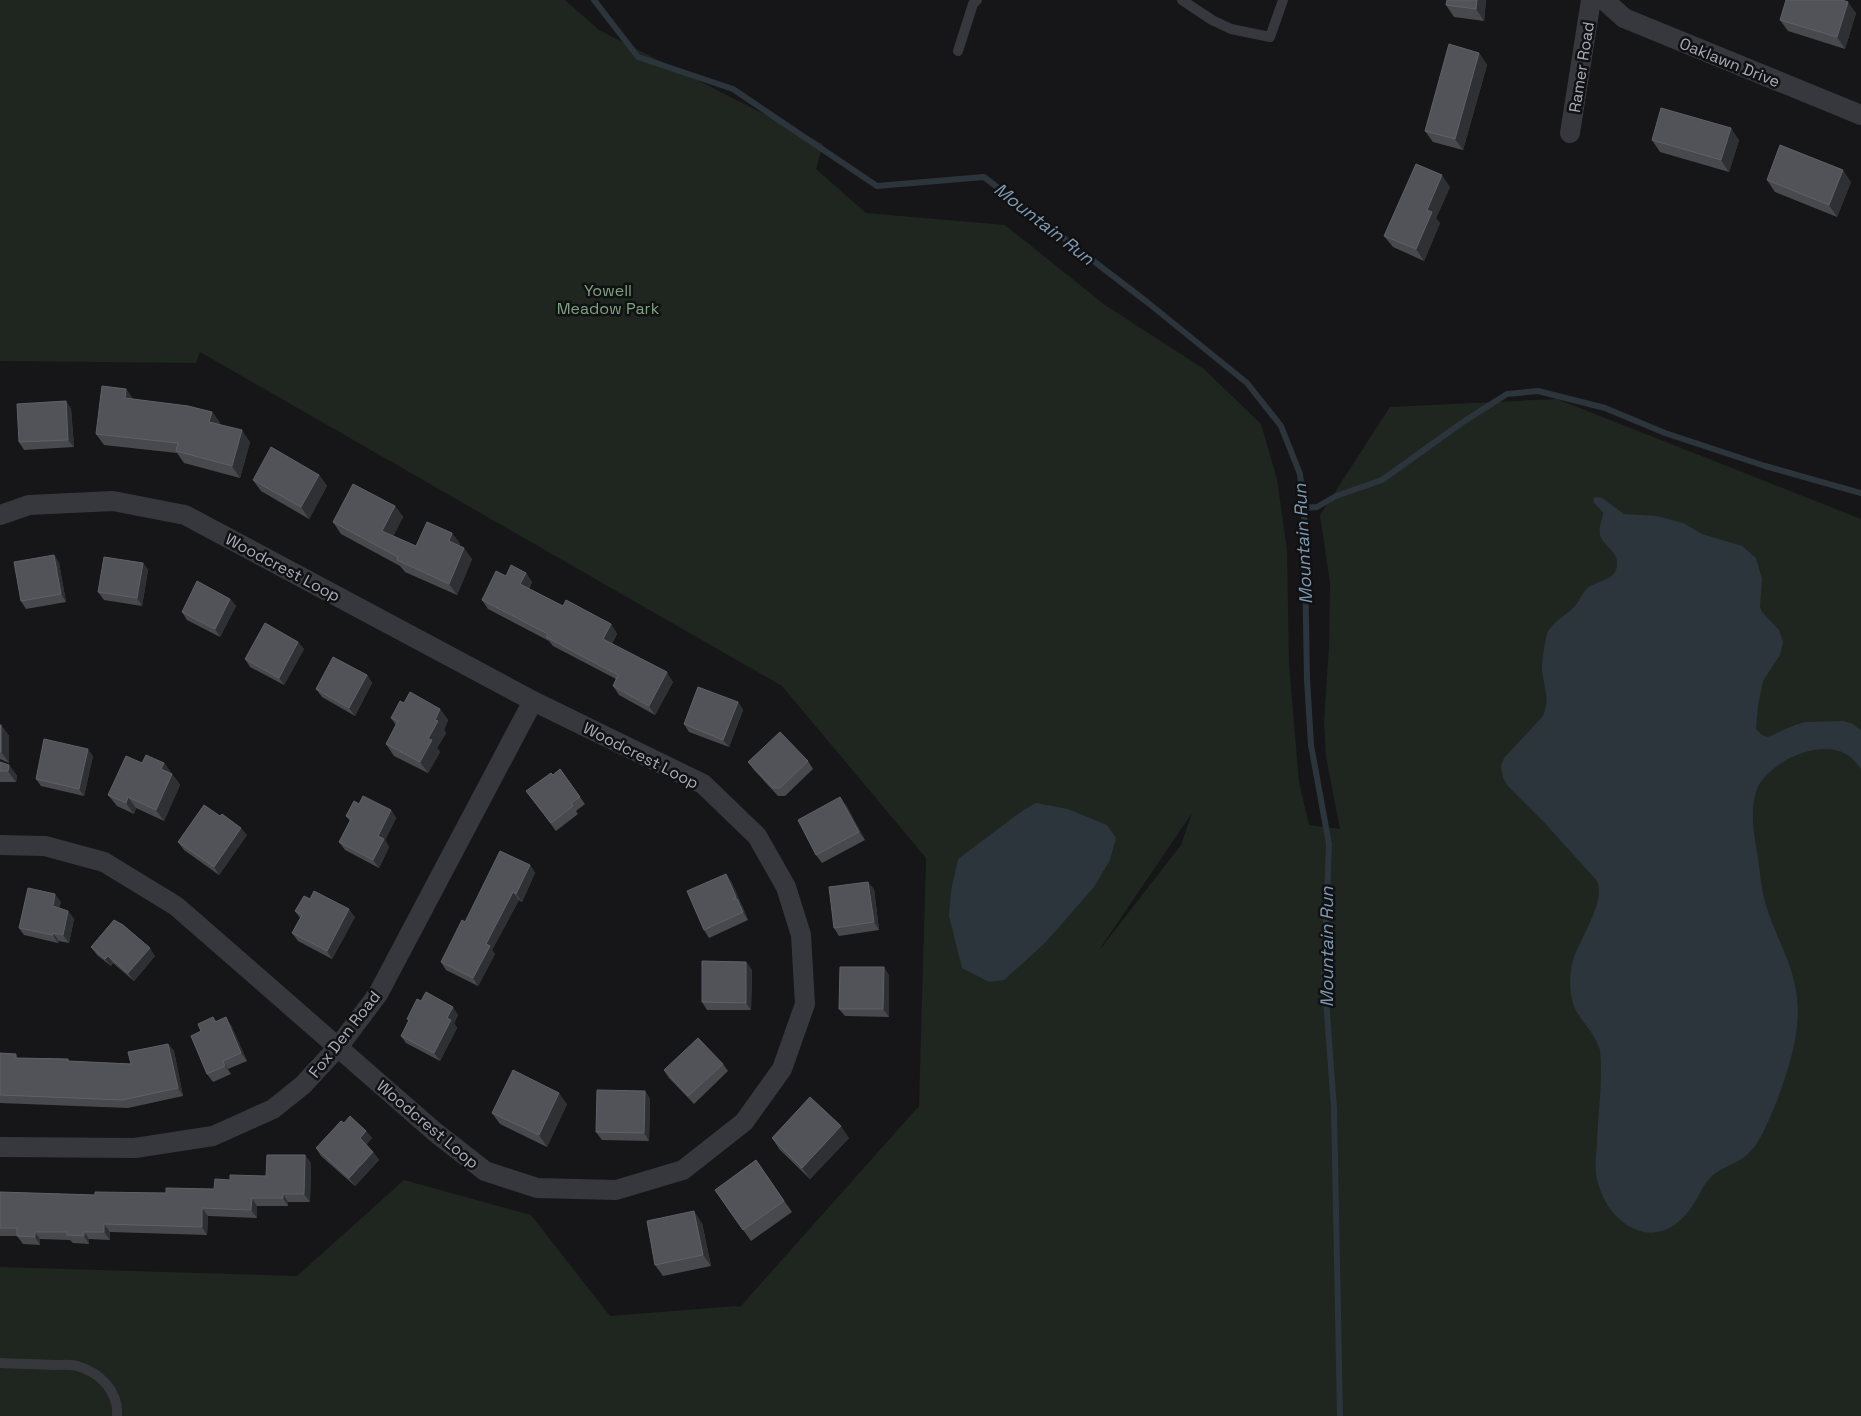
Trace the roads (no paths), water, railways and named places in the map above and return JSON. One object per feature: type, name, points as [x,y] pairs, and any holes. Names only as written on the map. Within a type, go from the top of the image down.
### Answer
[{"type":"street","name":"Ramer Road","points":[[1570,133],[1591,0]]},
{"type":"street","name":"Oaklawn Drive","points":[[1604,0],[1624,18],[1861,115]]},
{"type":"street","name":"Woodcrest Loop","points":[[0,515],[29,506],[113,501],[185,515],[533,701],[703,784],[757,836],[786,887],[801,935],[805,1004],[782,1069],[744,1122],[683,1170],[616,1190],[537,1188],[485,1171],[435,1132],[339,1046],[176,906],[104,862],[45,846],[0,845]]},
{"type":"street","name":"Fox Den Road","points":[[0,1147],[135,1148],[213,1136],[273,1109],[303,1085],[339,1046],[378,994],[533,701]]},
{"type":"lane","points":[[958,51],[973,4],[977,0]]},
{"type":"lane","points":[[1182,0],[1212,20],[1231,29],[1270,37],[1283,0]]},
{"type":"lane","points":[[0,1363],[76,1366],[94,1372],[104,1381],[113,1394],[118,1409],[118,1416]]},
{"type":"waterway","name":"Mountain Run","points":[[594,0],[638,57],[733,89],[877,186],[984,177],[1147,302],[1247,383],[1281,426],[1300,474],[1304,508],[1307,679],[1311,745],[1329,844],[1324,973],[1334,1108],[1340,1416]]},
{"type":"waterway","points":[[1304,508],[1317,507],[1336,496],[1382,480],[1463,422],[1507,394],[1538,391],[1605,408],[1665,433],[1765,466],[1861,493]]},
{"type":"park label","name":"Yowell Meadow Park","points":[[608,299]]}]
